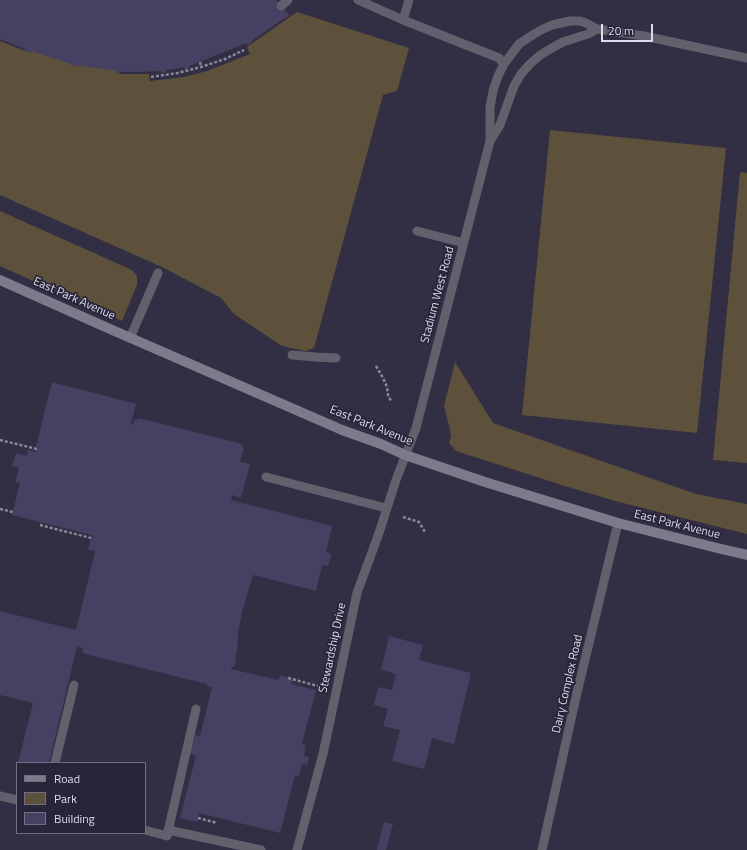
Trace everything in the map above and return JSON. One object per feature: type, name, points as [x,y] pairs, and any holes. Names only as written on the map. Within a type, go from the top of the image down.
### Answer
[{"type":"main road","name":"East Park Avenue","points":[[0,280],[130,338],[405,455],[485,482],[618,523],[747,554]]},
{"type":"lane","points":[[358,0],[403,20],[500,58],[504,64]]},
{"type":"lane","points":[[403,20],[409,0]]},
{"type":"lane","points":[[490,141],[491,101],[504,64],[519,44],[552,25],[570,21],[580,21],[597,29],[644,36],[747,58]]},
{"type":"lane","points":[[490,141],[500,125],[514,86],[530,64],[550,49],[563,42],[588,34],[597,29]]},
{"type":"lane","name":"Stadium West Road","points":[[405,455],[416,428],[490,141]]},
{"type":"lane","points":[[417,231],[464,243]]},
{"type":"lane","points":[[130,338],[158,273]]},
{"type":"lane","points":[[292,354],[336,358]]},
{"type":"lane","name":"Stewardship Drive","points":[[298,850],[323,754],[357,593],[405,455]]},
{"type":"lane","points":[[266,477],[386,508]]},
{"type":"lane","name":"Dairy Complex Road","points":[[542,850],[576,697],[618,523]]},
{"type":"lane","points":[[55,762],[74,684]]},
{"type":"lane","points":[[146,830],[167,836],[196,708]]},
{"type":"lane","points":[[0,796],[16,800]]},
{"type":"lane","points":[[168,830],[261,850]]},
{"type":"path","points":[[151,77],[178,73],[201,67],[225,59],[244,50]]},
{"type":"path","points":[[200,62],[201,67]]},
{"type":"path","points":[[376,366],[387,387],[388,395],[391,401]]},
{"type":"path","points":[[0,440],[37,449]]},
{"type":"path","points":[[0,509],[13,512]]},
{"type":"path","points":[[403,517],[419,522],[425,532]]},
{"type":"path","points":[[40,525],[65,530],[91,538]]},
{"type":"path","points":[[288,678],[318,686],[337,686]]},
{"type":"path","points":[[198,818],[217,822]]},
{"type":"green space","points":[[0,0],[276,0],[289,15],[251,41],[252,42],[248,45],[246,43],[189,66],[189,68],[184,69],[184,67],[166,70],[166,72],[161,73],[161,71],[120,72],[120,74],[149,74],[150,81],[184,77],[207,71],[250,54],[247,47],[297,12],[409,48],[397,91],[383,95],[314,348],[305,351],[282,346],[234,314],[221,298],[162,267],[0,195],[0,41],[25,51],[26,49],[0,39]]},
{"type":"green space","points":[[550,130],[726,148],[697,433],[522,415]]},
{"type":"green space","points":[[740,172],[747,173],[747,463],[713,460]]},
{"type":"green space","points":[[0,211],[132,270],[137,276],[137,285],[122,321],[0,266]]},
{"type":"green space","points":[[455,362],[493,423],[696,494],[747,504],[747,534],[619,502],[456,451],[449,443],[451,436],[444,406]]},
{"type":"building","points":[[0,0],[276,0],[289,15],[251,41],[252,42],[248,45],[246,43],[189,66],[189,68],[184,69],[184,67],[166,70],[166,72],[161,73],[161,71],[120,72],[120,74],[116,73],[116,71],[76,65],[75,67],[71,66],[71,64],[31,51],[30,53],[26,51],[26,49],[0,39]]},
{"type":"building","points":[[52,382],[136,404],[131,424],[133,425],[135,419],[137,420],[138,418],[242,444],[241,446],[244,447],[240,462],[250,464],[241,498],[232,495],[231,500],[332,526],[326,552],[331,554],[328,566],[322,565],[316,591],[253,575],[242,612],[235,667],[232,666],[231,669],[278,680],[281,675],[293,680],[291,684],[316,690],[302,744],[306,745],[304,756],[309,757],[307,765],[302,764],[299,776],[295,775],[280,833],[199,813],[197,822],[180,818],[196,756],[190,754],[195,735],[200,736],[212,687],[207,686],[207,684],[82,653],[83,648],[77,647],[49,762],[18,762],[33,703],[0,695],[0,611],[76,630],[95,551],[88,549],[92,535],[12,515],[20,483],[15,482],[19,468],[12,466],[16,453],[27,456],[28,450],[36,452],[38,447],[36,447]]},
{"type":"building","points":[[389,636],[423,645],[419,660],[471,673],[454,744],[432,738],[424,769],[392,761],[400,730],[383,726],[388,709],[374,705],[378,687],[392,690],[396,674],[381,670]]},
{"type":"building","points":[[384,822],[393,824],[386,850],[377,850]]}]
